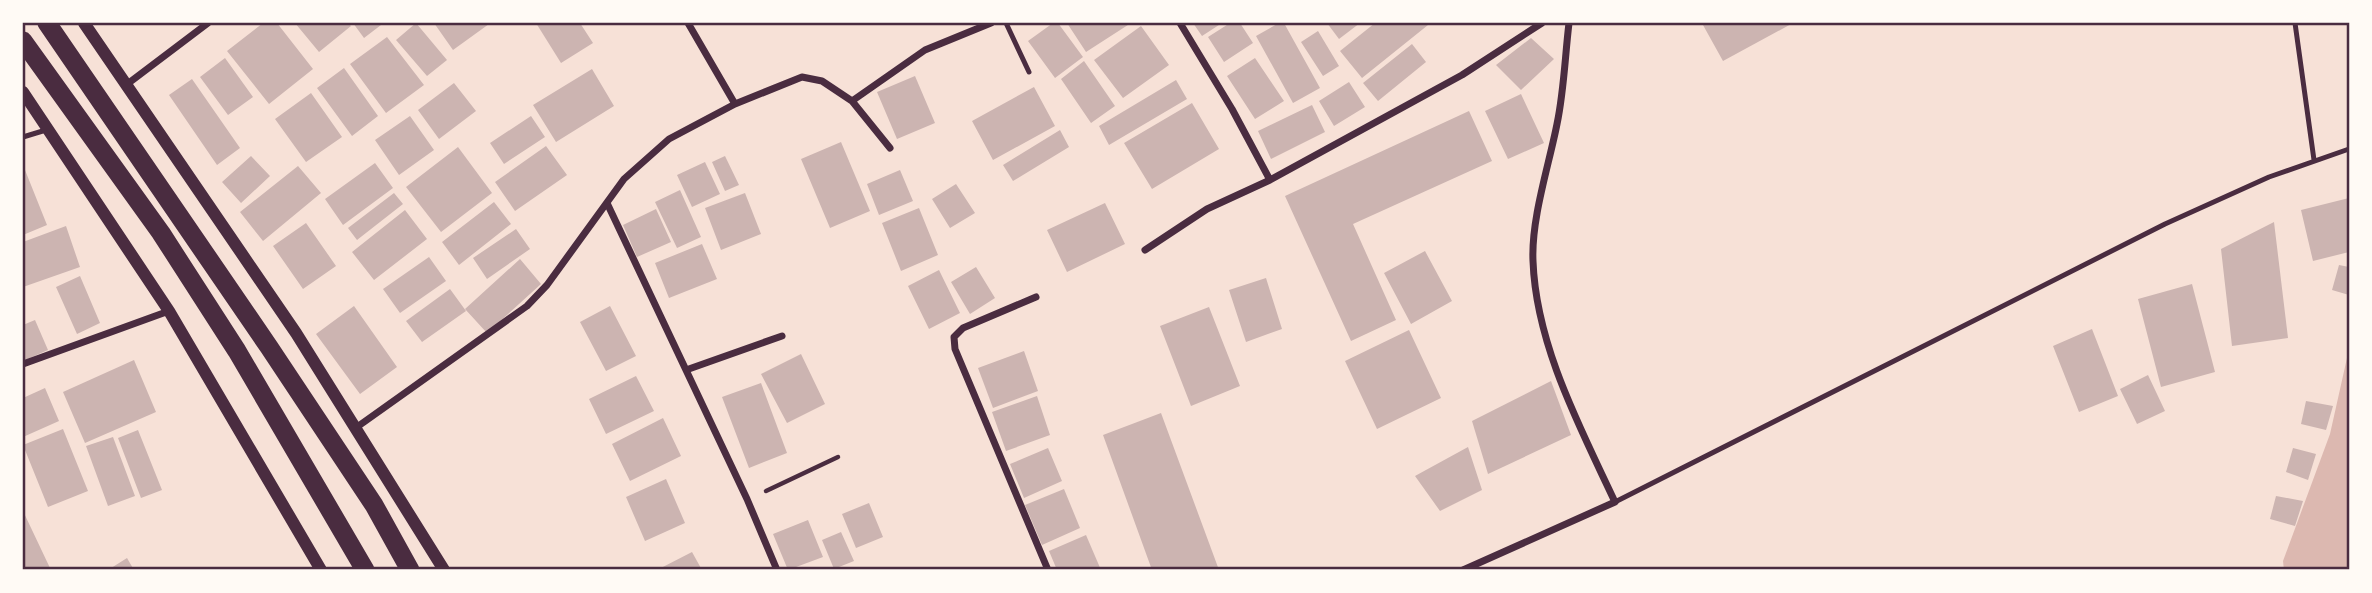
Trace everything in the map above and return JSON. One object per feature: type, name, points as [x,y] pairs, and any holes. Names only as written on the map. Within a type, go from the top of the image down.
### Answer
[{"type":"highway","points":[[47,23],[374,505],[410,570]]},
{"type":"highway","points":[[23,41],[160,233],[237,351],[365,570]]},
{"type":"street","points":[[84,23],[289,322],[444,570]]},
{"type":"street","points":[[126,85],[208,23]]},
{"type":"street","points":[[688,23],[735,104]]},
{"type":"street","points":[[852,102],[925,50],[991,23]]},
{"type":"street","points":[[1180,23],[1226,97],[1270,180]]},
{"type":"street","points":[[1145,250],[1207,209],[1270,180],[1462,75],[1542,23]]},
{"type":"street","points":[[1463,570],[1615,502],[1564,388],[1539,316],[1533,259],[1544,180],[1558,122],[1569,23]]},
{"type":"street","points":[[357,428],[527,306],[547,285],[624,178],[669,139],[735,104],[802,77],[822,81],[852,102],[890,148]]},
{"type":"street","points":[[23,92],[169,312],[321,570]]},
{"type":"street","points":[[607,203],[747,499],[777,570]]},
{"type":"street","points":[[1036,298],[963,328],[954,337],[955,349],[1048,570]]},
{"type":"street","points":[[23,364],[169,312]]},
{"type":"street","points":[[686,370],[782,336]]},
{"type":"lane","points":[[1006,23],[1030,72]]},
{"type":"lane","points":[[2295,23],[2314,160]]},
{"type":"lane","points":[[23,137],[48,129]]},
{"type":"lane","points":[[1615,502],[2165,224],[2314,160],[2349,149]]},
{"type":"path","points":[[747,499],[838,457]]},
{"type":"shaded area","points":[[2349,349],[2349,570],[2284,570],[2283,561],[2330,434]]},
{"type":"building","points":[[263,23],[277,23],[313,69],[269,104],[227,51]]},
{"type":"building","points":[[295,23],[348,23],[351,26],[319,52]]},
{"type":"building","points":[[353,23],[379,23],[381,25],[364,38]]},
{"type":"building","points":[[416,23],[447,60],[427,76],[396,40]]},
{"type":"building","points":[[434,23],[488,23],[489,24],[453,50]]},
{"type":"building","points":[[536,23],[580,23],[593,43],[561,63]]},
{"type":"building","points":[[1053,23],[1058,23],[1083,57],[1055,78],[1028,41]]},
{"type":"building","points":[[1067,23],[1131,23],[1086,52]]},
{"type":"building","points":[[1193,23],[1222,23],[1202,36]]},
{"type":"building","points":[[1230,23],[1240,23],[1253,43],[1224,62],[1208,37]]},
{"type":"building","points":[[1279,23],[1284,23],[1320,88],[1293,103],[1256,36]]},
{"type":"building","points":[[1327,23],[1360,23],[1339,39]]},
{"type":"building","points":[[1375,23],[1428,25],[1362,78],[1340,51]]},
{"type":"building","points":[[1793,23],[1723,61],[1703,25]]},
{"type":"building","points":[[1141,26],[1169,65],[1123,98],[1094,60]]},
{"type":"building","points":[[1318,31],[1339,66],[1323,76],[1301,42]]},
{"type":"building","points":[[387,37],[424,85],[386,113],[350,64]]},
{"type":"building","points":[[1531,38],[1554,59],[1521,90],[1496,65]]},
{"type":"building","points":[[1412,44],[1426,62],[1378,101],[1363,83]]},
{"type":"building","points":[[225,58],[253,97],[228,115],[200,77]]},
{"type":"building","points":[[1255,58],[1284,101],[1255,119],[1227,76]]},
{"type":"building","points":[[1084,61],[1115,106],[1091,123],[1061,79]]},
{"type":"building","points":[[344,68],[378,116],[352,136],[317,88]]},
{"type":"building","points":[[592,69],[614,106],[556,142],[533,105]]},
{"type":"building","points":[[915,76],[935,123],[897,139],[877,92]]},
{"type":"building","points":[[192,79],[240,148],[217,165],[169,95]]},
{"type":"building","points":[[1176,80],[1187,99],[1109,145],[1099,126]]},
{"type":"building","points":[[1349,82],[1365,107],[1334,126],[1319,101]]},
{"type":"building","points":[[454,83],[476,111],[439,139],[418,110]]},
{"type":"building","points":[[1034,87],[1055,126],[993,160],[972,121]]},
{"type":"building","points":[[311,93],[342,137],[306,162],[275,119]]},
{"type":"building","points":[[1521,94],[1544,143],[1508,159],[1485,111]]},
{"type":"building","points":[[1192,103],[1219,149],[1152,189],[1124,143]]},
{"type":"building","points":[[1312,105],[1325,132],[1271,159],[1258,131]]},
{"type":"building","points":[[1469,111],[1492,161],[1353,224],[1396,320],[1351,341],[1285,196]]},
{"type":"building","points":[[410,116],[434,150],[399,175],[375,140]]},
{"type":"building","points":[[531,116],[545,137],[504,164],[490,143]]},
{"type":"building","points":[[1060,130],[1069,147],[1013,181],[1003,165]]},
{"type":"building","points":[[841,142],[870,211],[830,228],[801,159]]},
{"type":"building","points":[[546,146],[567,175],[515,211],[495,182]]},
{"type":"building","points":[[458,147],[492,193],[441,232],[406,187]]},
{"type":"building","points":[[251,156],[270,176],[241,203],[222,182]]},
{"type":"building","points":[[725,156],[739,185],[725,191],[712,162]]},
{"type":"building","points":[[705,162],[720,194],[692,207],[677,175]]},
{"type":"building","points":[[375,163],[393,188],[343,225],[325,199]]},
{"type":"building","points":[[23,165],[47,225],[23,235]]},
{"type":"building","points":[[298,166],[321,193],[263,241],[240,212]]},
{"type":"building","points":[[900,170],[913,201],[879,215],[867,184]]},
{"type":"building","points":[[956,184],[975,213],[950,228],[932,199]]},
{"type":"building","points":[[680,190],[701,237],[677,248],[655,202]]},
{"type":"building","points":[[394,193],[403,204],[357,240],[348,228]]},
{"type":"building","points":[[745,193],[761,234],[721,250],[705,208]]},
{"type":"building","points":[[2349,198],[2349,252],[2313,261],[2301,210]]},
{"type":"building","points":[[494,202],[511,224],[459,265],[442,242]]},
{"type":"building","points":[[1105,203],[1125,244],[1067,272],[1047,230]]},
{"type":"building","points":[[919,208],[938,255],[901,271],[882,223]]},
{"type":"building","points":[[656,209],[671,242],[637,257],[623,225]]},
{"type":"building","points":[[405,210],[427,239],[374,280],[352,252]]},
{"type":"building","points":[[2274,222],[2288,338],[2232,346],[2221,249]]},
{"type":"building","points":[[306,223],[336,266],[303,289],[273,246]]},
{"type":"building","points":[[66,226],[80,267],[23,287],[23,242]]},
{"type":"building","points":[[516,229],[530,249],[487,279],[473,258]]},
{"type":"building","points":[[702,244],[717,279],[669,298],[655,263]]},
{"type":"building","points":[[1425,251],[1452,301],[1411,324],[1384,273]]},
{"type":"building","points":[[429,257],[446,281],[400,313],[383,289]]},
{"type":"building","points":[[520,259],[541,284],[487,333],[465,309]]},
{"type":"building","points":[[2339,265],[2349,267],[2349,295],[2332,290]]},
{"type":"building","points":[[976,267],[995,298],[970,314],[951,282]]},
{"type":"building","points":[[939,270],[960,313],[929,329],[908,286]]},
{"type":"building","points":[[80,276],[100,323],[77,334],[56,287]]},
{"type":"building","points":[[1266,278],[1282,329],[1246,342],[1229,290]]},
{"type":"building","points":[[2192,284],[2215,372],[2161,387],[2138,299]]},
{"type":"building","points":[[450,289],[466,311],[422,342],[406,321]]},
{"type":"building","points":[[354,306],[397,367],[360,394],[316,334]]},
{"type":"building","points":[[610,306],[636,356],[606,371],[580,322]]},
{"type":"building","points":[[1209,307],[1240,386],[1191,406],[1160,326]]},
{"type":"building","points":[[35,320],[48,350],[23,361],[23,325]]},
{"type":"building","points":[[2092,329],[2118,396],[2079,412],[2053,346]]},
{"type":"building","points":[[1409,330],[1441,398],[1377,429],[1345,361]]},
{"type":"building","points":[[1024,351],[1038,391],[993,408],[978,368]]},
{"type":"building","points":[[801,354],[825,404],[787,423],[761,374]]},
{"type":"building","points":[[134,360],[156,412],[85,443],[63,392]]},
{"type":"building","points":[[2148,375],[2165,411],[2137,424],[2120,389]]},
{"type":"building","points":[[636,376],[654,411],[606,434],[589,399]]},
{"type":"building","points":[[1551,381],[1571,435],[1488,474],[1472,421]]},
{"type":"building","points":[[761,383],[787,453],[749,468],[722,397]]},
{"type":"building","points":[[45,388],[59,421],[23,437],[23,398]]},
{"type":"building","points":[[1037,396],[1050,435],[1006,451],[992,412]]},
{"type":"building","points":[[2306,401],[2333,406],[2326,430],[2301,424]]},
{"type":"building","points":[[1161,413],[1219,570],[1152,570],[1103,435]]},
{"type":"building","points":[[663,418],[681,456],[630,481],[612,444]]},
{"type":"building","points":[[63,429],[88,491],[48,507],[23,445]]},
{"type":"building","points":[[138,430],[162,490],[141,498],[118,438]]},
{"type":"building","points":[[113,437],[135,496],[108,506],[86,446]]},
{"type":"building","points":[[1468,447],[1482,490],[1440,511],[1415,476]]},
{"type":"building","points":[[1048,448],[1062,481],[1024,498],[1010,464]]},
{"type":"building","points":[[2293,448],[2316,454],[2308,480],[2286,472]]},
{"type":"building","points":[[666,479],[685,523],[645,541],[626,497]]},
{"type":"building","points":[[1064,489],[1080,528],[1042,545],[1025,505]]},
{"type":"building","points":[[2276,496],[2303,501],[2295,526],[2270,519]]},
{"type":"building","points":[[869,503],[883,537],[856,548],[842,514]]},
{"type":"building","points":[[23,511],[50,568],[46,570],[23,570]]},
{"type":"building","points":[[808,520],[823,557],[788,570],[773,534]]},
{"type":"building","points":[[841,532],[854,561],[834,569],[822,540]]},
{"type":"building","points":[[1086,535],[1101,570],[1057,570],[1049,551]]},
{"type":"building","points":[[692,552],[702,570],[657,570]]},
{"type":"building","points":[[127,558],[134,570],[108,570]]}]
